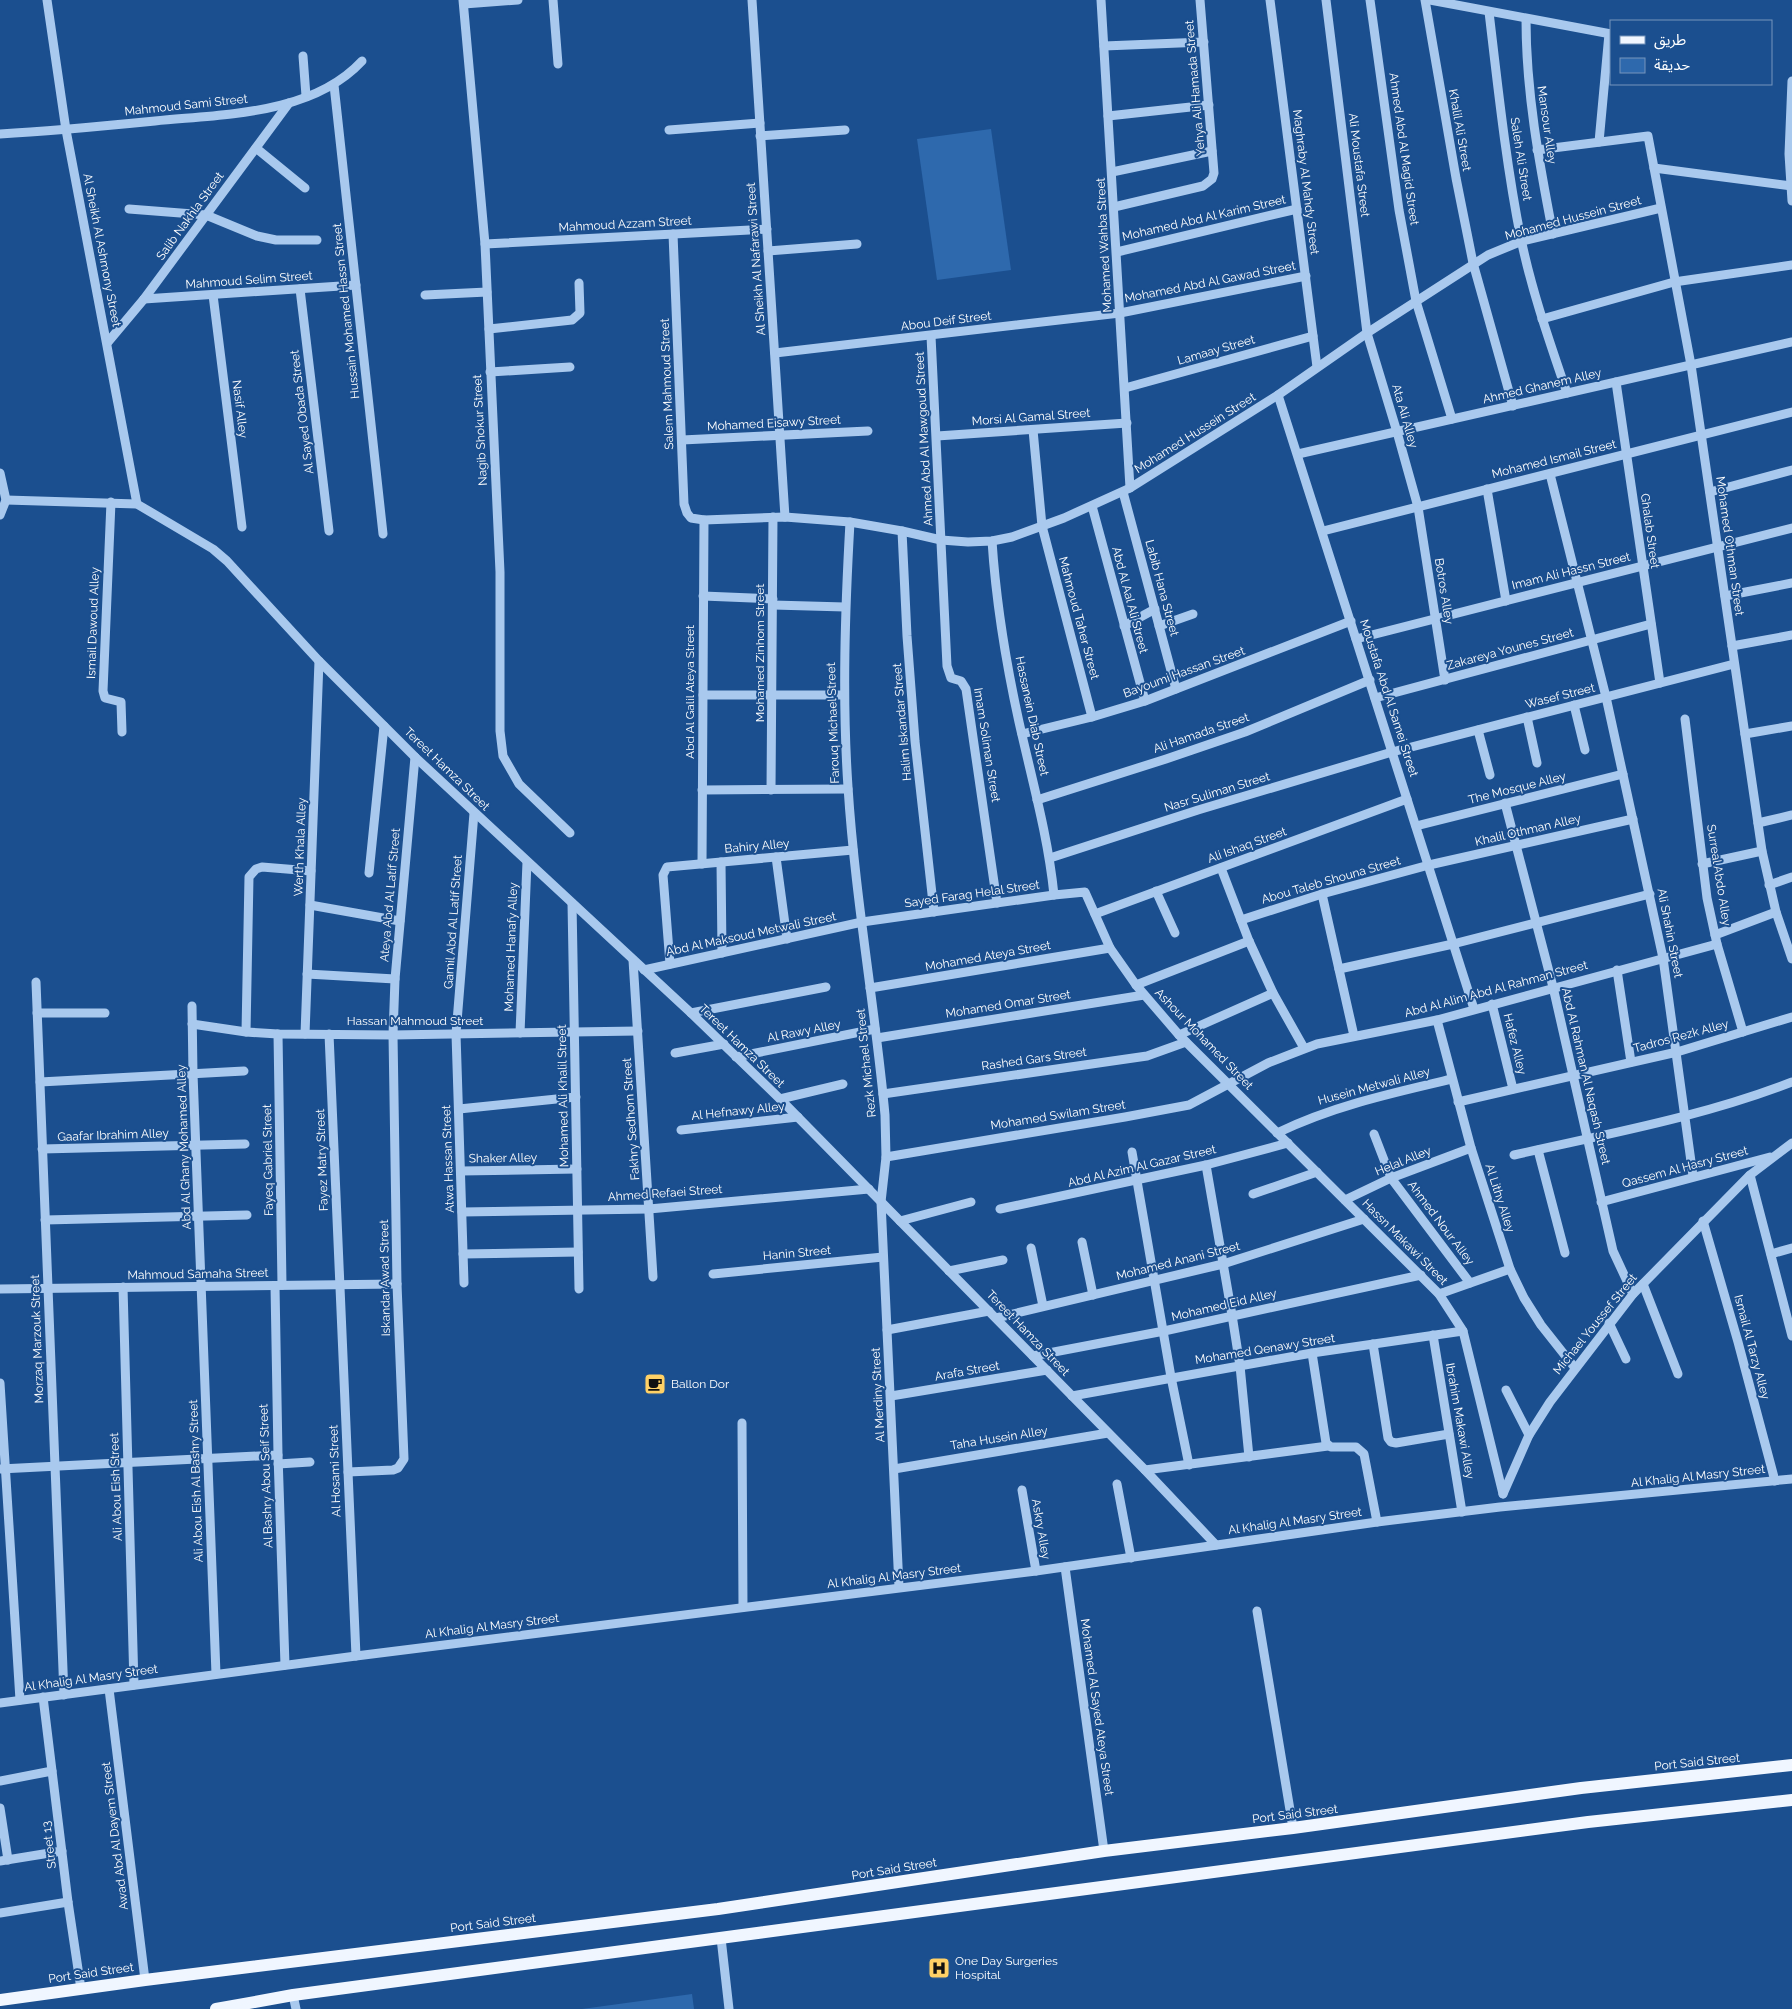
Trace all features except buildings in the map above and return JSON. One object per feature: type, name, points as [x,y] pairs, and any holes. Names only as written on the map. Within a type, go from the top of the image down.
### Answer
[{"type":"main road","name":"Port Said Street","points":[[0,2000],[145,1980],[718,1910],[1104,1851],[1293,1828],[1582,1788],[1792,1765]]},
{"type":"main road","points":[[216,2009],[293,1995],[1558,1826],[1792,1800]]},
{"type":"street","name":"Al Sheikh Al Ashmony Street","points":[[46,0],[66,130],[108,342],[137,504]]},
{"type":"street","points":[[464,2],[518,0]]},
{"type":"street","points":[[553,0],[558,64]]},
{"type":"street","name":"Al Sheikh Al Nafarawi Street","points":[[752,0],[785,517]]},
{"type":"street","name":"Mohamed Wahba Street","points":[[1101,0],[1127,423],[1126,490]]},
{"type":"street","name":"Yehya Ali Hamada Street","points":[[1114,206],[1203,186],[1212,179],[1214,173],[1200,0]]},
{"type":"street","name":"Maghraby Al Mahdy Street","points":[[1270,0],[1317,368]]},
{"type":"street","name":"Ali Moustafa Street","points":[[1326,0],[1367,333]]},
{"type":"street","name":"Ahmed Abd Al Magid Street","points":[[1370,0],[1400,210],[1416,301],[1452,419]]},
{"type":"street","name":"Khalil Ali Street","points":[[1425,0],[1473,263],[1513,406]]},
{"type":"street","points":[[1430,0],[1610,34],[1599,142],[1537,150]]},
{"type":"street","name":"Nagib Shokur Street","points":[[464,2],[485,244],[500,572],[500,731],[503,756],[518,784],[570,833]]},
{"type":"street","name":"Saleh Ali Street","points":[[1490,12],[1506,155],[1522,241],[1542,319],[1567,393]]},
{"type":"street","name":"Mansour Alley","points":[[1526,19],[1526,58],[1537,150],[1553,234]]},
{"type":"street","points":[[1104,46],[1204,42]]},
{"type":"street","points":[[303,56],[306,96]]},
{"type":"street","name":"Mahmoud Sami Street","points":[[0,134],[66,130],[258,111],[289,103],[334,85],[350,74],[362,61]]},
{"type":"street","points":[[1792,81],[1789,154],[1792,200]]},
{"type":"street","name":"Hussain Mohamed Hassn Street","points":[[334,85],[382,534]]},
{"type":"street","name":"Salib Nakhla Street","points":[[108,342],[144,299],[289,103]]},
{"type":"street","points":[[1108,116],[1209,105]]},
{"type":"street","points":[[669,130],[760,123]]},
{"type":"street","points":[[760,136],[845,130]]},
{"type":"street","name":"Mohamed Othman Street","points":[[1599,142],[1648,136],[1691,365],[1762,851],[1776,912],[1792,959]]},
{"type":"street","points":[[256,148],[305,188]]},
{"type":"street","points":[[1112,172],[1212,151]]},
{"type":"street","points":[[1654,168],[1791,186]]},
{"type":"street","name":"Mohamed Hussein Street","points":[[704,520],[785,517],[850,522],[902,530],[941,540],[992,541],[1012,537],[1092,506],[1126,490],[1278,395],[1367,333],[1488,255],[1522,241],[1661,208]]},
{"type":"street","points":[[129,209],[206,215],[257,236],[276,240],[317,240]]},
{"type":"street","name":"Mohamed Abd Al Karim Street","points":[[1117,252],[1297,209]]},
{"type":"street","name":"Mahmoud Azzam Street","points":[[485,244],[767,229]]},
{"type":"street","name":"Salem Mahmoud Street","points":[[673,234],[684,504],[691,518],[704,520]]},
{"type":"street","points":[[768,251],[857,244]]},
{"type":"street","points":[[1542,319],[1674,282],[1792,265]]},
{"type":"street","name":"Mohamed Abd Al Gawad Street","points":[[1120,313],[1306,276]]},
{"type":"street","points":[[489,329],[572,320],[580,313],[579,283]]},
{"type":"street","name":"Mahmoud Selim Street","points":[[144,299],[356,285]]},
{"type":"street","name":"Al Sayed Obada Street","points":[[300,289],[329,531]]},
{"type":"street","points":[[425,295],[487,292]]},
{"type":"street","name":"Nasif Alley","points":[[213,295],[242,527]]},
{"type":"street","name":"Abou Deif Street","points":[[775,353],[1120,313]]},
{"type":"street","name":"Ata Ali Alley","points":[[1367,333],[1398,432],[1418,507]]},
{"type":"street","name":"Ahmed Abd Al Mawgoud Street","points":[[931,336],[941,540]]},
{"type":"street","name":"Lamaay Street","points":[[1125,388],[1313,336]]},
{"type":"street","name":"Ahmed Ghanem Alley","points":[[1298,454],[1792,342]]},
{"type":"street","points":[[490,372],[570,367]]},
{"type":"street","name":"Ghalab Street","points":[[1616,382],[1660,683]]},
{"type":"street","name":"Moustafa Abd Al Samei Street","points":[[1278,395],[1474,1009]]},
{"type":"street","name":"Mohamed Ismail Street","points":[[1322,531],[1792,412]]},
{"type":"street","name":"Morsi Al Gamal Street","points":[[937,436],[1127,423]]},
{"type":"street","name":"Mahmoud Taher Street","points":[[1033,430],[1042,526],[1092,717]]},
{"type":"street","name":"Mohamed Eisawy Street","points":[[682,440],[868,431]]},
{"type":"street","points":[[1710,492],[1792,470]]},
{"type":"street","points":[[0,474],[6,500],[0,515]]},
{"type":"street","name":"Ali Shahin Street","points":[[1550,474],[1606,697],[1650,894],[1663,958],[1694,1176]]},
{"type":"street","points":[[1487,489],[1506,600]]},
{"type":"street","name":"Labib Hana Street","points":[[1126,490],[1176,689]]},
{"type":"street","points":[[6,500],[137,504]]},
{"type":"street","name":"Ismail Dawoud Alley","points":[[111,502],[103,691],[105,698],[121,702],[122,732]]},
{"type":"street","name":"Tereet Hamza Street","points":[[137,504],[213,549],[242,574],[319,661],[384,726],[474,813],[724,1044],[780,1099],[1145,1470],[1216,1545]]},
{"type":"street","name":"Abd Al Aal Ali Street","points":[[1092,506],[1145,701]]},
{"type":"street","name":"Botros Alley","points":[[1418,507],[1445,680]]},
{"type":"street","name":"Mohamed Zinhom Street","points":[[771,790],[773,517]]},
{"type":"street","name":"Abd Al Galil Ateya Street","points":[[702,864],[704,520]]},
{"type":"street","name":"Farouq Michael Street","points":[[850,522],[845,606],[844,695],[848,789],[862,922]]},
{"type":"street","name":"Imam Ali Hassn Street","points":[[1356,638],[1792,528]]},
{"type":"street","name":"Halim Iskandar Street","points":[[902,530],[907,636],[915,741],[934,912]]},
{"type":"street","name":"Imam Soliman Street","points":[[941,540],[947,666],[951,678],[960,681],[966,688],[997,902]]},
{"type":"street","name":"Hassanein Diab Street","points":[[992,541],[994,578],[999,608],[1022,734],[1050,858],[1054,894]]},
{"type":"street","points":[[1725,596],[1792,583]]},
{"type":"street","points":[[703,596],[845,606]]},
{"type":"street","points":[[1124,626],[1155,609]]},
{"type":"street","points":[[1159,626],[1193,614]]},
{"type":"street","name":"Bayoumi Hassan Street","points":[[1022,734],[1092,717],[1145,701],[1351,621]]},
{"type":"street","name":"Zakareya Younes Street","points":[[1375,698],[1651,624]]},
{"type":"street","points":[[1732,646],[1792,635]]},
{"type":"street","name":"Werth Khala Alley","points":[[305,1034],[319,661]]},
{"type":"street","name":"Wasef Street","points":[[1392,752],[1734,664]]},
{"type":"street","name":"Ali Hamada Street","points":[[1037,800],[1236,735],[1370,680]]},
{"type":"street","points":[[703,695],[844,695]]},
{"type":"street","points":[[1574,705],[1584,750]]},
{"type":"street","points":[[1527,717],[1538,763]]},
{"type":"street","name":"Surreal Abdo Alley","points":[[1685,719],[1707,898],[1717,944],[1743,1032]]},
{"type":"street","points":[[369,872],[384,726]]},
{"type":"street","points":[[1745,734],[1792,726]]},
{"type":"street","points":[[1478,730],[1490,775]]},
{"type":"street","name":"Nasr Suliman Street","points":[[1050,858],[1198,810],[1392,752]]},
{"type":"street","name":"Ateya Abd Al Latif Street","points":[[393,1035],[395,979],[416,757]]},
{"type":"street","name":"The Mosque Alley","points":[[1416,826],[1623,774]]},
{"type":"street","points":[[702,790],[848,789]]},
{"type":"street","name":"Ali Ishaq Street","points":[[1095,914],[1407,799]]},
{"type":"street","name":"Abd Al Rahman Al Naqash Street","points":[[1505,804],[1553,987],[1613,1251],[1633,1294]]},
{"type":"street","name":"Gamil Abd Al Latif Street","points":[[456,1034],[474,813]]},
{"type":"street","points":[[1758,823],[1792,815]]},
{"type":"street","name":"Khalil Othman Alley","points":[[1428,865],[1633,819]]},
{"type":"street","name":"Bahiry Alley","points":[[670,964],[664,871],[671,866],[853,850]]},
{"type":"street","points":[[1702,864],[1762,851]]},
{"type":"street","points":[[776,857],[787,939]]},
{"type":"street","name":"Mohamed Hanafy Alley","points":[[520,1033],[527,862]]},
{"type":"street","points":[[721,862],[722,952]]},
{"type":"street","name":"Abou Taleb Shouna Street","points":[[1241,920],[1322,894],[1428,865]]},
{"type":"street","points":[[246,1032],[249,877],[256,869],[262,867],[311,871]]},
{"type":"street","points":[[1221,868],[1249,941],[1273,993],[1304,1048]]},
{"type":"street","points":[[1769,885],[1792,877]]},
{"type":"street","name":"Sayed Farag Helal Street","points":[[862,922],[1054,894],[1085,892]]},
{"type":"street","name":"Ashour Mohamed Street","points":[[1085,892],[1110,948],[1144,995],[1179,1035],[1288,1143]]},
{"type":"street","points":[[1156,892],[1175,933]]},
{"type":"street","points":[[1322,894],[1354,1036]]},
{"type":"street","points":[[1339,969],[1453,944],[1650,894]]},
{"type":"street","name":"Mohamed Ali Khalil Street","points":[[572,903],[579,1289]]},
{"type":"street","points":[[310,905],[400,921]]},
{"type":"street","points":[[1715,935],[1776,912]]},
{"type":"street","name":"Abd Al Maksoud Metwali Street","points":[[644,970],[862,922]]},
{"type":"street","name":"Rezk Michael Street","points":[[862,922],[883,1094],[886,1157],[881,1202]]},
{"type":"street","points":[[1136,985],[1249,941]]},
{"type":"street","name":"Abd Al Alim Abd Al Rahman Street","points":[[1228,1084],[1268,1063],[1304,1048],[1437,1020],[1717,944]]},
{"type":"street","name":"Mohamed Ateya Street","points":[[870,988],[1110,948]]},
{"type":"street","name":"Fakhry Sedhom Street","points":[[633,960],[653,1277]]},
{"type":"street","points":[[1617,970],[1632,1062]]},
{"type":"street","points":[[307,974],[395,979]]},
{"type":"street","name":"Morzaq Marzouk Street","points":[[36,982],[64,1695]]},
{"type":"street","points":[[691,1013],[826,987]]},
{"type":"street","points":[[1179,1035],[1273,993]]},
{"type":"street","name":"Mohamed Omar Street","points":[[876,1034],[1144,995]]},
{"type":"street","name":"Hafez Alley","points":[[1492,1004],[1513,1089]]},
{"type":"street","name":"Abd Al Ghany Mohamed Alley","points":[[192,1006],[201,1286]]},
{"type":"street","points":[[37,1013],[105,1012]]},
{"type":"street","name":"Tadros Rezk Alley","points":[[1458,1102],[1676,1052],[1792,1017]]},
{"type":"street","name":"Al Lithy Alley","points":[[1437,1020],[1471,1148],[1510,1270],[1524,1298],[1541,1325],[1575,1368]]},
{"type":"street","name":"Hassan Mahmoud Street","points":[[192,1024],[246,1032],[278,1034],[393,1035],[638,1031]]},
{"type":"street","name":"Fayeq Gabriel Street","points":[[278,1034],[278,1285]]},
{"type":"street","name":"Fayez Matry Street","points":[[329,1034],[340,1285]]},
{"type":"street","name":"Atwa Hassan Street","points":[[456,1034],[464,1283]]},
{"type":"street","name":"Al Rawy Alley","points":[[736,1057],[876,1034]]},
{"type":"street","name":"Iskandar Awad Street","points":[[348,1472],[393,1470],[402,1464],[393,1035]]},
{"type":"street","name":"Rashed Gars Street","points":[[883,1094],[1146,1056],[1186,1042]]},
{"type":"street","points":[[675,1053],[724,1044]]},
{"type":"street","points":[[40,1082],[244,1071]]},
{"type":"street","name":"Husein Metwali Alley","points":[[1277,1132],[1352,1103],[1452,1079]]},
{"type":"street","points":[[1514,1155],[1685,1117],[1751,1097],[1792,1082]]},
{"type":"street","points":[[780,1099],[843,1084]]},
{"type":"street","name":"Mohamed Swilam Street","points":[[886,1157],[1166,1110],[1189,1105],[1209,1096],[1228,1084]]},
{"type":"street","points":[[459,1109],[576,1097]]},
{"type":"street","name":"Al Hefnawy Alley","points":[[681,1130],[798,1117]]},
{"type":"street","name":"Ahmed Nour Alley","points":[[1374,1134],[1392,1178],[1470,1283]]},
{"type":"street","name":"Abd Al Azim Al Gazar Street","points":[[1000,1209],[1137,1181],[1288,1143]]},
{"type":"street","name":"Hassn Makawi Street","points":[[1288,1143],[1440,1294],[1463,1330],[1503,1494]]},
{"type":"street","name":"Michael Youssef Street","points":[[1500,1507],[1503,1494],[1529,1435],[1575,1368],[1609,1323],[1633,1294],[1750,1175],[1792,1143]]},
{"type":"street","name":"Gaafar Ibrahim Alley","points":[[42,1149],[245,1144]]},
{"type":"street","name":"Helal Alley","points":[[1345,1200],[1392,1178],[1471,1148]]},
{"type":"street","points":[[1538,1150],[1565,1253]]},
{"type":"street","points":[[1132,1152],[1189,1465]]},
{"type":"street","name":"Qassem Al Hasry Street","points":[[1601,1202],[1775,1156]]},
{"type":"street","points":[[1206,1165],[1240,1366],[1249,1457]]},
{"type":"street","name":"Shaker Alley","points":[[460,1171],[577,1169]]},
{"type":"street","points":[[1253,1194],[1317,1172]]},
{"type":"street","points":[[1750,1175],[1771,1254],[1790,1314],[1792,1336]]},
{"type":"street","name":"Ahmed Refaei Street","points":[[462,1212],[649,1209],[869,1189]]},
{"type":"street","name":"Al Merdiny Street","points":[[881,1202],[899,1587]]},
{"type":"street","points":[[900,1221],[972,1202]]},
{"type":"street","points":[[45,1220],[247,1215]]},
{"type":"street","name":"Mohamed Anani Street","points":[[996,1318],[1223,1264],[1364,1219]]},
{"type":"street","name":"Ismail Al Tarzy Alley","points":[[1704,1221],[1775,1481]]},
{"type":"street","points":[[1082,1242],[1093,1295]]},
{"type":"street","points":[[1032,1248],[1043,1306]]},
{"type":"street","points":[[1771,1254],[1792,1248]]},
{"type":"street","points":[[463,1254],[578,1252]]},
{"type":"street","name":"Hanin Street","points":[[713,1274],[883,1258]]},
{"type":"street","points":[[949,1271],[1002,1260]]},
{"type":"street","points":[[1440,1294],[1510,1270]]},
{"type":"street","name":"Mohamed Eid Alley","points":[[1032,1356],[1164,1331],[1421,1275]]},
{"type":"street","name":"Mahmoud Samaha Street","points":[[0,1289],[397,1284]]},
{"type":"street","points":[[1643,1284],[1678,1374]]},
{"type":"street","name":"Al Bashry Abou Seif Street","points":[[278,1285],[278,1460],[285,1665]]},
{"type":"street","name":"Al Hosami Street","points":[[340,1285],[356,1656]]},
{"type":"street","name":"Ali Abou Eish Al Bashry Street","points":[[201,1286],[216,1674]]},
{"type":"street","name":"Ali Abou Eish Street","points":[[123,1287],[134,1685]]},
{"type":"street","points":[[887,1330],[989,1311]]},
{"type":"street","points":[[1609,1323],[1626,1360]]},
{"type":"street","name":"Mohamed Qenawy Street","points":[[1072,1396],[1312,1353],[1463,1330]]},
{"type":"street","name":"Ibrahim Makawi Alley","points":[[1432,1335],[1462,1512]]},
{"type":"street","points":[[1373,1344],[1388,1438],[1391,1442],[1396,1443],[1449,1434]]},
{"type":"street","points":[[1312,1353],[1328,1446]]},
{"type":"street","name":"Arafa Street","points":[[891,1396],[1047,1370]]},
{"type":"street","points":[[0,1383],[3,1469],[20,1700]]},
{"type":"street","points":[[1506,1390],[1529,1435]]},
{"type":"street","points":[[742,1423],[743,1607]]},
{"type":"street","name":"Taha Husein Alley","points":[[894,1469],[1108,1433]]},
{"type":"street","points":[[1145,1470],[1328,1446],[1334,1448],[1351,1446],[1361,1450],[1364,1454],[1377,1522]]},
{"type":"street","points":[[3,1469],[208,1459],[310,1462]]},
{"type":"street","name":"Al Khalig Al Masry Street","points":[[0,1703],[285,1665],[1036,1571],[1377,1522],[1500,1507],[1792,1479]]},
{"type":"street","points":[[1117,1484],[1131,1558]]},
{"type":"street","name":"Askry Alley","points":[[1022,1490],[1036,1571]]},
{"type":"street","name":"Mohamed Al Sayed Ateya Street","points":[[1065,1567],[1104,1851]]},
{"type":"street","points":[[1256,1611],[1293,1828]]},
{"type":"street","name":"Awad Abd Al Dayem Street","points":[[109,1689],[145,1980]]},
{"type":"street","name":"Street 13","points":[[43,1697],[68,1902],[81,1989]]},
{"type":"street","points":[[0,1781],[52,1771]]},
{"type":"street","points":[[0,1808],[4,1860],[62,1851]]},
{"type":"street","points":[[0,1913],[68,1902]]},
{"type":"street","points":[[722,1938],[729,2009]]},
{"type":"street","points":[[293,1995],[296,2009]]},
{"type":"green space","points":[[991,129],[1011,270],[937,280],[917,139]]},
{"type":"green space","points":[[692,1994],[694,2009],[582,2009]]},
{"type":"place","name":"Ballon Dor","points":[[655,1384]]},
{"type":"place","name":"One Day Surgeries Hospital","points":[[939,1968]]}]
